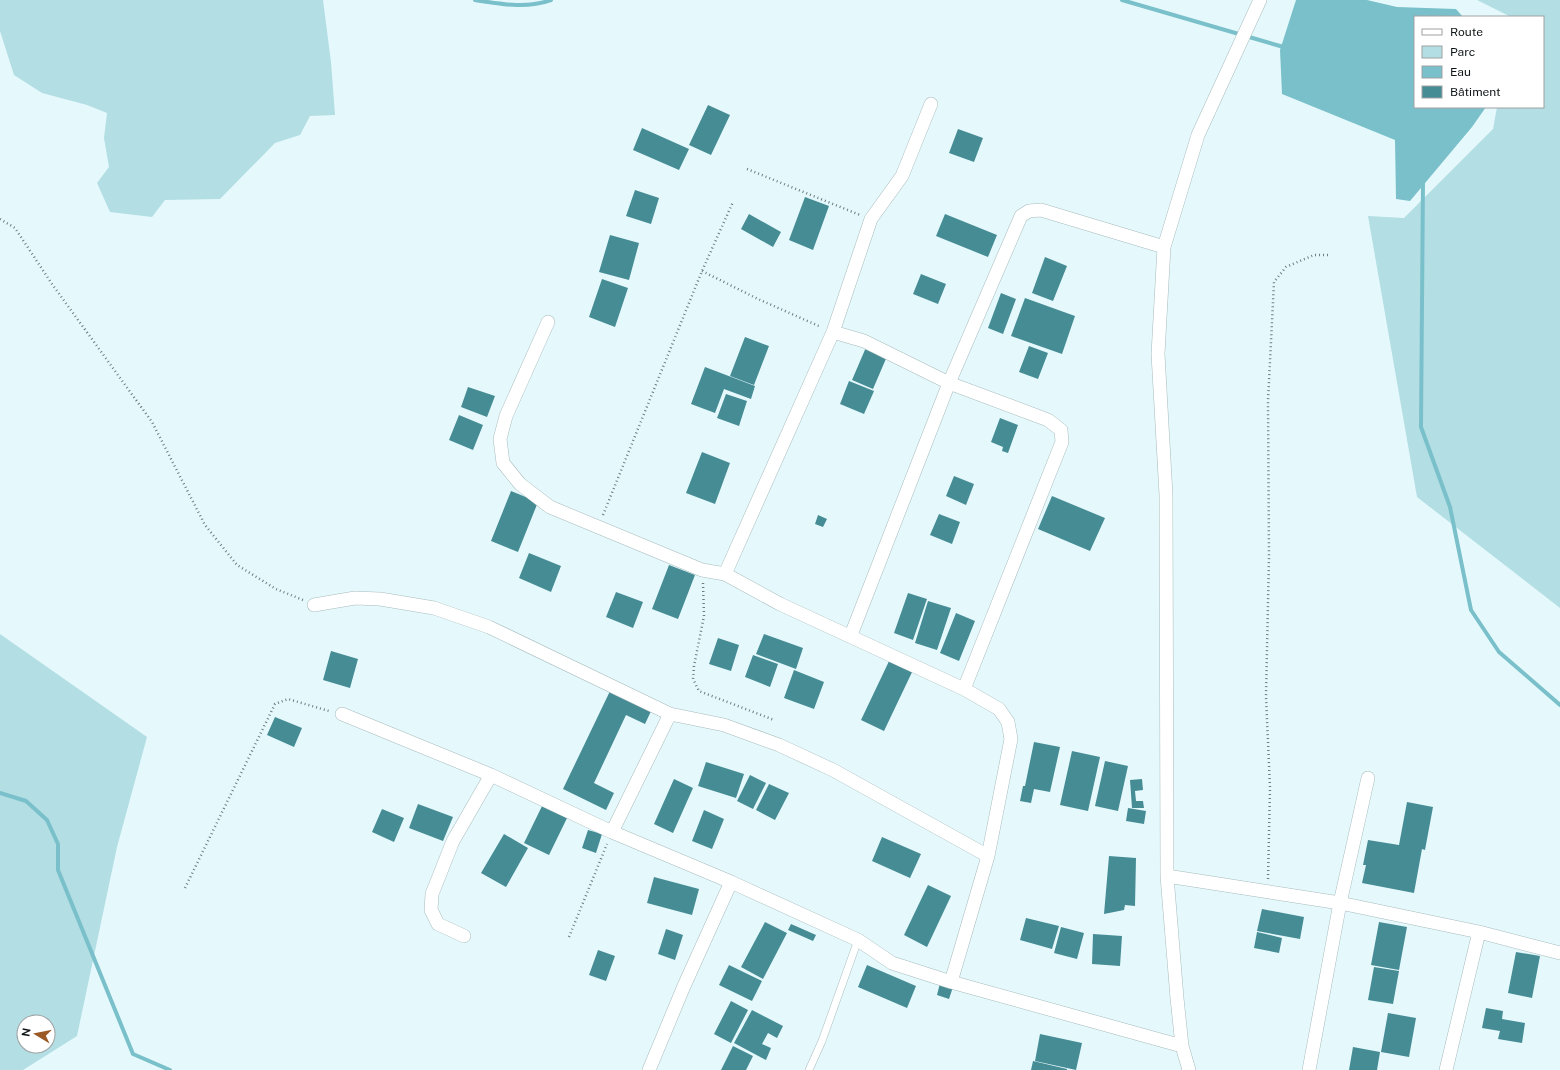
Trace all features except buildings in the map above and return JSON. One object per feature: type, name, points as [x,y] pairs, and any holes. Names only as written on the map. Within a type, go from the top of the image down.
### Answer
[{"type":"street","points":[[1189,1070],[1182,1046],[1167,876],[1166,495],[1158,354],[1164,247],[1198,135],[1260,0]]},
{"type":"street","points":[[725,574],[833,332],[871,219],[902,176],[931,104]]},
{"type":"street","points":[[851,635],[949,383],[1021,216],[1029,211],[1041,210],[1164,247]]},
{"type":"street","points":[[548,322],[506,416],[500,439],[503,463],[520,484],[550,507],[702,570],[725,574],[780,604],[851,635],[964,689],[998,709],[1008,722],[1011,739],[988,856],[951,982]]},
{"type":"street","points":[[833,332],[864,341],[949,383],[1048,420],[1061,430],[1062,442],[964,689]]},
{"type":"street","points":[[314,605],[354,598],[380,599],[434,608],[489,627],[670,714],[724,725],[779,745],[833,770],[988,856]]},
{"type":"street","points":[[342,714],[491,775],[612,832],[731,882],[858,940],[892,963],[951,982],[1182,1046]]},
{"type":"street","points":[[612,832],[670,714]]},
{"type":"street","points":[[464,936],[438,924],[431,910],[432,894],[453,841],[491,775]]},
{"type":"street","points":[[1309,1070],[1340,903],[1368,778]]},
{"type":"street","points":[[1167,876],[1340,903],[1479,932],[1560,953]]},
{"type":"street","points":[[649,1070],[684,986],[731,882]]},
{"type":"street","points":[[1446,1070],[1479,932]]},
{"type":"lane","points":[[809,1070],[822,1041],[858,940]]},
{"type":"path","points":[[747,169],[871,219]]},
{"type":"path","points":[[598,527],[702,271],[733,202]]},
{"type":"path","points":[[0,219],[15,228],[52,284],[152,422],[205,525],[237,565],[276,590],[314,605]]},
{"type":"path","points":[[1268,892],[1270,788],[1266,696],[1269,557],[1268,402],[1274,282],[1286,267],[1314,255],[1330,255]]},
{"type":"path","points":[[702,271],[833,332]]},
{"type":"path","points":[[702,570],[704,616],[694,666],[693,679],[700,690],[774,720]]},
{"type":"path","points":[[185,888],[275,704],[288,699],[342,714]]},
{"type":"path","points":[[569,937],[612,832]]},
{"type":"green space","points":[[0,0],[323,0],[331,62],[335,115],[310,116],[300,135],[275,143],[220,199],[165,200],[152,217],[110,212],[97,183],[109,167],[104,138],[107,113],[87,105],[42,93],[14,75],[0,31]]},
{"type":"green space","points":[[1477,0],[1560,0],[1560,608],[1417,497],[1368,216],[1404,218],[1493,129],[1497,108],[1544,108],[1544,16],[1509,16]]},
{"type":"green space","points":[[0,634],[147,737],[117,847],[77,1036],[56,1049],[56,1014],[16,1014],[16,1054],[48,1054],[23,1070],[0,1070]]},
{"type":"water","points":[[1296,0],[1367,0],[1397,7],[1456,9],[1462,16],[1414,16],[1414,108],[1485,108],[1472,127],[1410,201],[1396,199],[1395,140],[1282,94],[1280,50]]},
{"type":"waterway","points":[[475,0],[513,5],[542,3],[551,0]]},
{"type":"waterway","points":[[1122,0],[1287,48]]},
{"type":"waterway","points":[[1423,181],[1421,427],[1450,507],[1471,610],[1499,652],[1560,705]]},
{"type":"waterway","points":[[0,793],[26,801],[47,820],[58,844],[58,870],[133,1054],[170,1070]]}]
